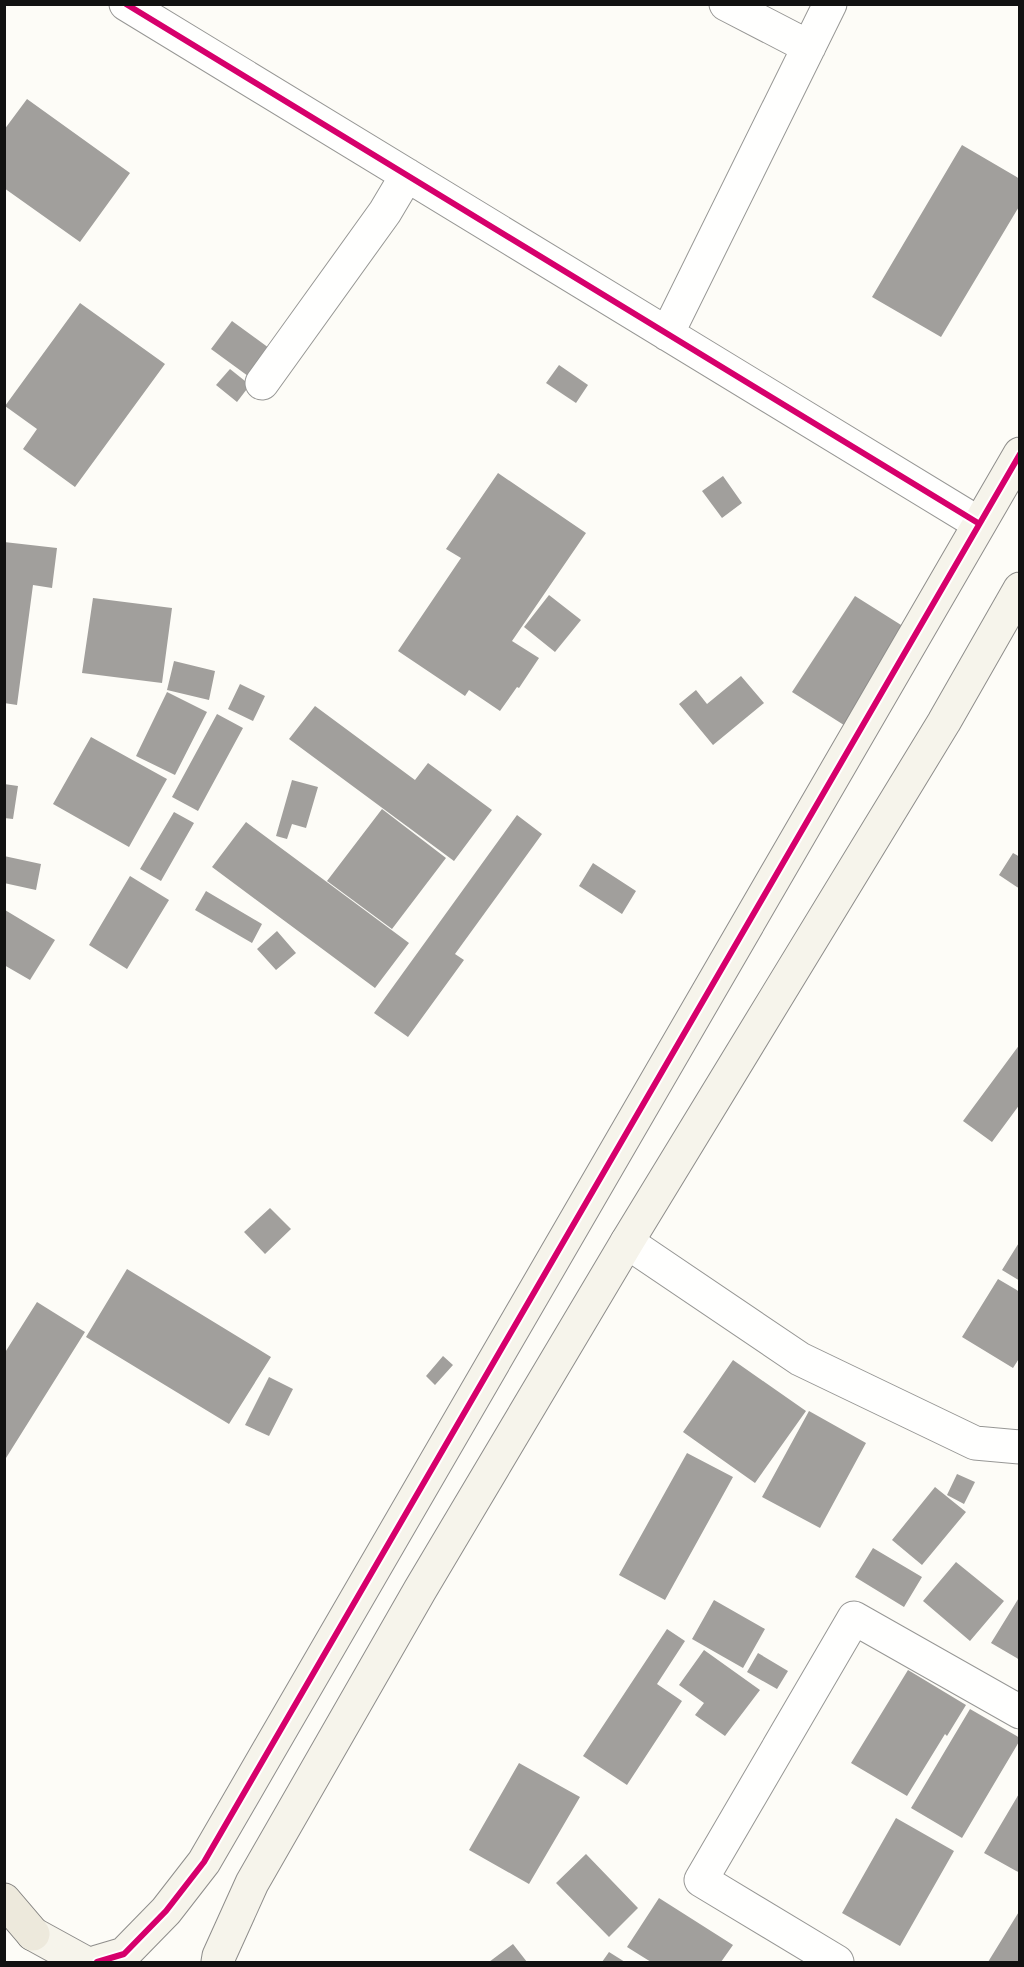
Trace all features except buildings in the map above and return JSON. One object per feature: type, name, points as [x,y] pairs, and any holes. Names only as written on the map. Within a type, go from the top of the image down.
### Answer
[{"type":"main road","points":[[4,1900],[33,1934]]},
{"type":"street","points":[[126,4],[978,523]]},
{"type":"street","points":[[726,4],[809,47]]},
{"type":"street","points":[[667,334],[830,4]]},
{"type":"street","points":[[262,383],[385,212],[407,175]]},
{"type":"street","points":[[97,1962],[124,1954],[166,1911],[204,1862],[1020,454]]},
{"type":"street","points":[[218,1962],[258,1873],[420,1590],[627,1242],[944,722],[1020,589]]},
{"type":"street","points":[[627,1242],[800,1359],[975,1443],[1020,1447]]},
{"type":"street","points":[[837,1962],[701,1880],[854,1618],[1020,1712]]},
{"type":"street","points":[[33,1934],[84,1962]]},
{"type":"cycle path","points":[[126,4],[978,523]]},
{"type":"cycle path","points":[[97,1962],[124,1954],[166,1911],[204,1862],[1020,454]]}]
